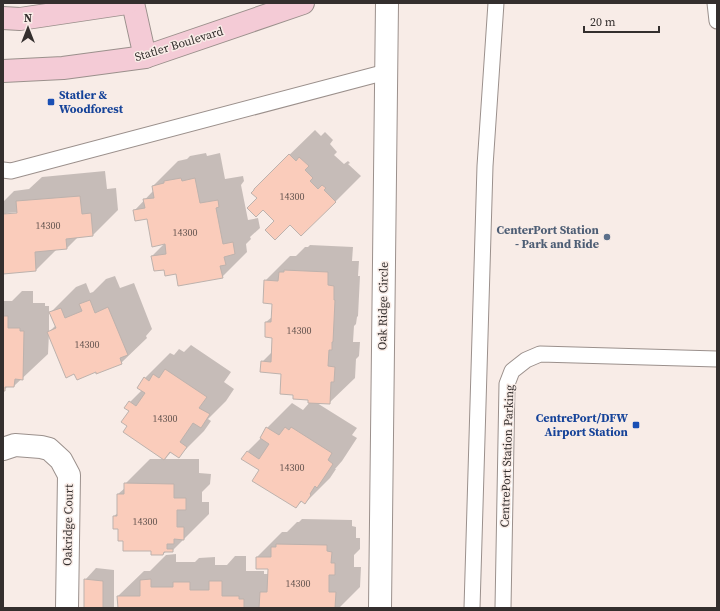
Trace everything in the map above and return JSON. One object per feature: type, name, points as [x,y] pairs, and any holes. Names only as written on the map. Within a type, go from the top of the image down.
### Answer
[{"type":"street","points":[[3,18],[20,19],[126,3],[145,57]]},
{"type":"street","name":"Statler Boulevard","points":[[3,71],[63,68],[145,57],[303,3]]},
{"type":"street","name":"Oak Ridge Circle","points":[[380,608],[386,3]]},
{"type":"street","name":"Oakridge Court","points":[[3,449],[15,445],[49,449],[61,460],[69,475],[67,608]]},
{"type":"lane","points":[[472,608],[485,166],[496,3]]},
{"type":"lane","points":[[715,3],[717,21]]},
{"type":"lane","points":[[3,170],[11,171],[386,72]]},
{"type":"lane","name":"CentrePort Station Parking","points":[[503,608],[507,384],[512,371],[526,360],[540,354],[717,359]]},
{"type":"building","points":[[289,154],[296,161],[299,157],[309,166],[305,170],[313,178],[310,181],[318,189],[322,185],[326,188],[324,190],[336,202],[301,236],[290,225],[275,240],[265,230],[274,221],[263,210],[256,217],[247,208],[257,198],[251,193],[254,189]]},
{"type":"building","points":[[181,178],[182,181],[195,178],[200,203],[218,200],[219,207],[216,208],[223,244],[233,242],[235,254],[224,257],[226,265],[220,266],[223,278],[178,286],[176,274],[165,276],[164,270],[154,271],[151,256],[166,254],[165,244],[152,247],[147,219],[135,221],[133,210],[145,208],[143,199],[154,198],[152,186],[164,183],[164,181]]},
{"type":"building","points":[[80,196],[82,214],[91,213],[93,236],[66,239],[67,249],[35,252],[36,271],[3,274],[3,214],[17,213],[16,201]]},
{"type":"building","points":[[284,270],[328,272],[328,285],[334,286],[335,300],[333,342],[332,350],[329,350],[328,366],[335,367],[334,382],[331,382],[330,404],[308,403],[308,400],[293,399],[293,395],[280,394],[281,374],[260,372],[261,361],[271,362],[272,338],[265,337],[265,322],[271,322],[272,304],[263,303],[264,280],[278,281],[279,272],[284,272]]},
{"type":"building","points":[[90,300],[95,313],[108,307],[128,355],[120,358],[122,364],[96,374],[96,372],[77,380],[74,374],[66,378],[47,332],[56,328],[49,312],[61,308],[65,318],[82,311],[79,304]]},
{"type":"building","points":[[3,316],[8,316],[8,328],[20,328],[20,331],[24,331],[23,380],[15,379],[14,387],[5,387],[5,391],[3,391]]},
{"type":"building","points":[[165,369],[207,397],[199,408],[210,414],[201,428],[193,423],[180,442],[187,447],[179,458],[170,452],[164,460],[123,432],[127,426],[121,422],[129,411],[124,408],[129,401],[136,406],[145,393],[137,388],[144,377],[149,381],[153,374],[159,378]]},
{"type":"building","points":[[266,427],[279,435],[285,427],[289,430],[291,427],[332,453],[328,460],[333,464],[317,488],[315,486],[305,504],[301,501],[296,508],[252,481],[259,470],[241,459],[247,451],[259,459],[269,444],[260,438]]},
{"type":"building","points":[[124,483],[174,484],[174,498],[186,498],[186,510],[177,510],[177,527],[184,527],[184,540],[174,539],[174,544],[167,544],[167,549],[173,549],[173,552],[164,552],[163,555],[151,555],[151,551],[123,551],[123,541],[118,541],[118,529],[113,529],[113,516],[117,516],[117,494],[124,494]]},
{"type":"building","points":[[276,544],[327,545],[327,551],[332,552],[331,563],[335,563],[335,575],[329,575],[329,592],[336,592],[335,608],[259,608],[260,592],[267,592],[268,569],[256,569],[256,557],[271,557],[271,547],[276,547]]},
{"type":"building","points":[[84,579],[103,581],[103,608],[84,608]]},
{"type":"building","points":[[151,579],[151,587],[173,587],[173,582],[190,582],[190,590],[209,590],[209,581],[222,581],[222,596],[239,596],[239,599],[244,599],[244,608],[118,608],[117,596],[140,596],[140,580]]},
{"type":"place","name":"Statler & Woodforest","points":[[51,102]]},
{"type":"place","name":"CenterPort Station - Park and Ride","points":[[607,237]]},
{"type":"place","name":"CentrePort/DFW Airport Station","points":[[636,425]]}]
